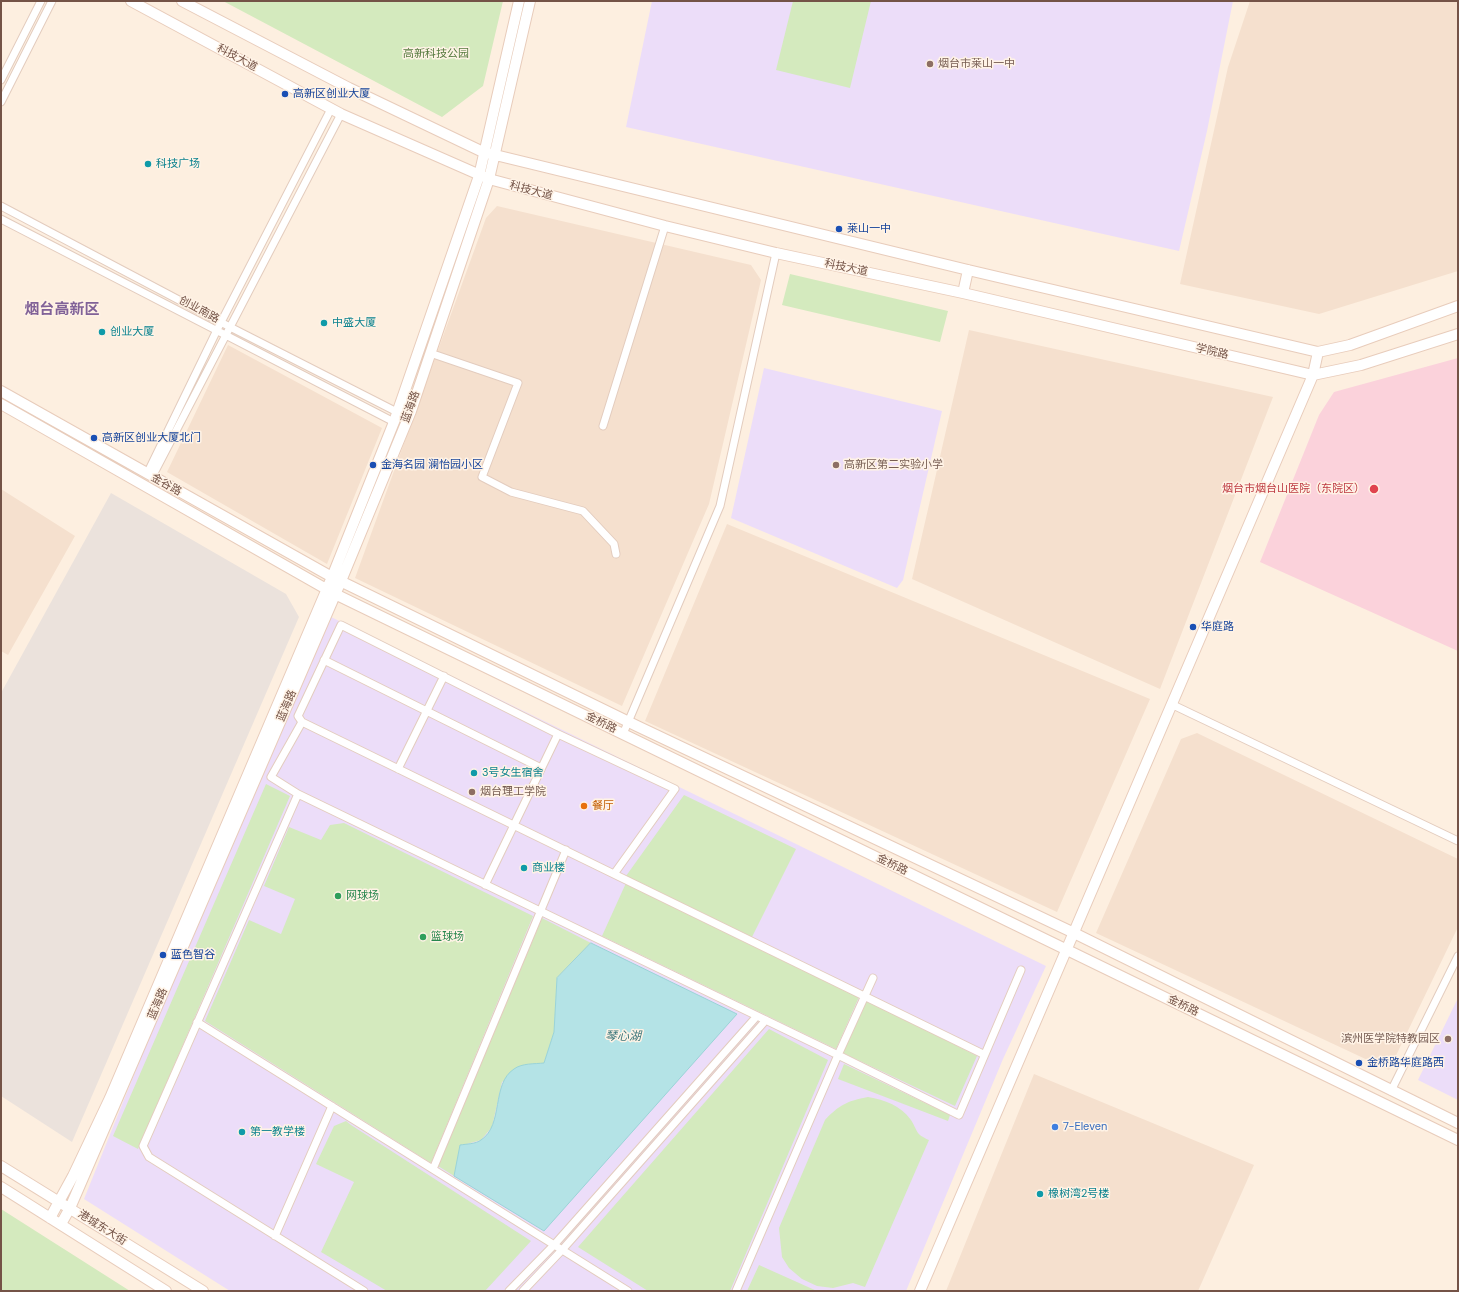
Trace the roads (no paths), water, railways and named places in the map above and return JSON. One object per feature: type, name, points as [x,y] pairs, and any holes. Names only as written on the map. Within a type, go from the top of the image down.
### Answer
[{"type":"street","points":[[1,80],[41,1]]},
{"type":"street","points":[[1,102],[52,1]]},
{"type":"street","name":"科技大道","points":[[131,1],[331,109],[479,176],[665,226],[776,253],[964,293]]},
{"type":"street","points":[[182,1],[348,88],[484,152],[968,270],[1318,352],[1350,345],[1458,306]]},
{"type":"street","name":"蓝海路","points":[[61,1224],[70,1208],[336,579],[398,412],[479,176],[519,1]]},
{"type":"street","name":"蓝海路","points":[[336,579],[411,411],[489,179],[530,1]]},
{"type":"street","points":[[149,475],[217,330],[331,109]]},
{"type":"street","points":[[149,475],[230,327],[341,114]]},
{"type":"street","name":"创业南路","points":[[1,206],[230,327],[398,412]]},
{"type":"street","name":"创业南路","points":[[1,219],[394,422]]},
{"type":"street","points":[[603,426],[665,226]]},
{"type":"street","points":[[623,734],[720,506],[776,253]]},
{"type":"street","points":[[964,293],[968,270]]},
{"type":"street","name":"学院路","points":[[964,293],[1313,376],[1361,365],[1458,334]]},
{"type":"street","points":[[920,1291],[1072,932],[1313,376],[1318,352]]},
{"type":"street","points":[[430,353],[518,383],[482,477],[511,492],[584,511],[614,544],[616,554]]},
{"type":"street","name":"金谷路","points":[[1,391],[336,579]]},
{"type":"street","name":"金谷路","points":[[1,404],[331,592]]},
{"type":"street","name":"金桥路","points":[[336,579],[628,722],[1072,932],[1458,1123]]},
{"type":"street","name":"蓝海路","points":[[50,1218],[73,1176],[113,1091],[331,592]]},
{"type":"street","name":"金桥路","points":[[331,592],[1458,1140]]},
{"type":"street","points":[[614,874],[675,788],[558,734],[341,625],[298,716],[302,722],[983,1054]]},
{"type":"street","points":[[324,660],[541,768]]},
{"type":"street","points":[[398,769],[444,676]]},
{"type":"street","points":[[1171,704],[1458,841]]},
{"type":"street","points":[[302,722],[271,777],[298,794],[959,1114],[983,1054],[1020,970]]},
{"type":"street","points":[[485,885],[558,734]]},
{"type":"street","points":[[298,794],[143,1146],[149,1157],[364,1291]]},
{"type":"street","points":[[433,1169],[566,850]]},
{"type":"street","points":[[1391,1091],[1458,956]]},
{"type":"street","points":[[736,1291],[873,978]]},
{"type":"street","points":[[509,1291],[554,1245],[757,1016]]},
{"type":"street","points":[[523,1291],[562,1250],[766,1020]]},
{"type":"street","points":[[197,1022],[628,1291]]},
{"type":"street","points":[[275,1236],[332,1106]]},
{"type":"street","name":"港城东大街","points":[[1,1166],[203,1291]]},
{"type":"street","name":"港城东大街","points":[[1,1187],[166,1291]]},
{"type":"water","name":"琴心湖","points":[[591,943],[737,1014],[544,1231],[454,1176],[460,1145],[474,1143],[481,1140],[493,1125],[502,1084],[507,1076],[517,1067],[529,1064],[544,1063],[554,1032],[557,978]]},
{"type":"place","name":"烟台市莱山一中","points":[[930,64]]},
{"type":"place","name":"高新区创业大厦","points":[[285,94]]},
{"type":"place","name":"科技广场","points":[[148,164]]},
{"type":"place","name":"莱山一中","points":[[839,229]]},
{"type":"place","name":"中盛大厦","points":[[324,323]]},
{"type":"place","name":"创业大厦","points":[[102,332]]},
{"type":"place","name":"高新区创业大厦北门","points":[[94,438]]},
{"type":"place","name":"金海名园 澜怡园小区","points":[[373,465]]},
{"type":"place","name":"高新区第二实验小学","points":[[836,465]]},
{"type":"place","name":"烟台市烟台山医院（东院区）","points":[[1374,489]]},
{"type":"place","name":"华庭路","points":[[1193,627]]},
{"type":"place","name":"3号女生宿舍","points":[[474,773]]},
{"type":"place","name":"烟台理工学院","points":[[472,792]]},
{"type":"place","name":"餐厅","points":[[584,806]]},
{"type":"place","name":"商业楼","points":[[524,868]]},
{"type":"place","name":"网球场","points":[[338,896]]},
{"type":"place","name":"篮球场","points":[[423,937]]},
{"type":"place","name":"蓝色智谷","points":[[163,955]]},
{"type":"place","name":"滨州医学院特教园区","points":[[1448,1039]]},
{"type":"place","name":"金桥路华庭路西","points":[[1359,1063]]},
{"type":"place","name":"7-Eleven","points":[[1055,1127]]},
{"type":"place","name":"第一教学楼","points":[[242,1132]]},
{"type":"place","name":"橡树湾2号楼","points":[[1040,1194]]},
{"type":"district","name":"烟台高新区","points":[[62,310]]},
{"type":"park label","name":"高新科技公园","points":[[436,54]]}]
